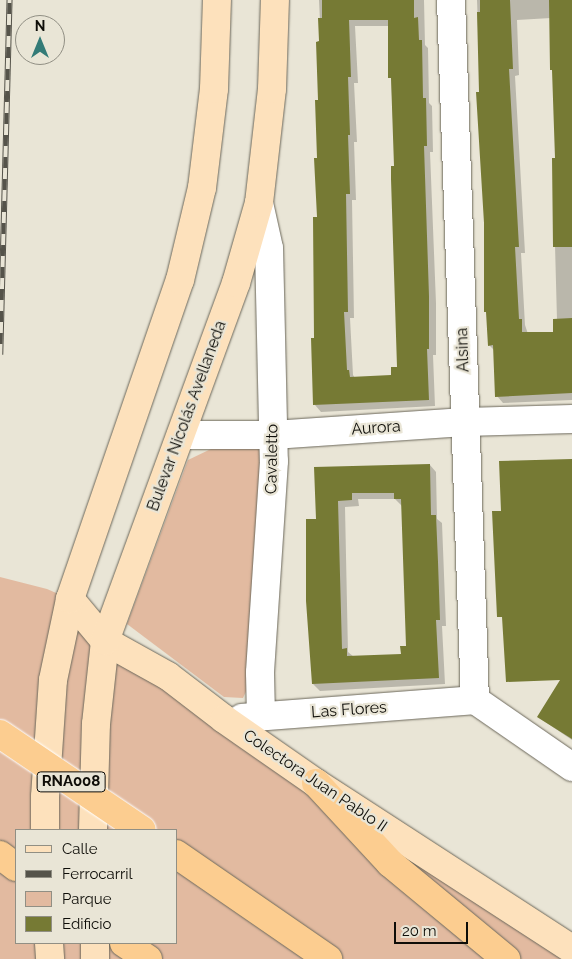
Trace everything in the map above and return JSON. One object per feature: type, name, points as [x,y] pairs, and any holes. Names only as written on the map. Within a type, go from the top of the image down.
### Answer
[{"type":"highway","name":"RNA008","points":[[0,734],[141,829]]},
{"type":"highway","points":[[316,782],[390,863],[506,959]]},
{"type":"highway","points":[[0,855],[15,866]]},
{"type":"highway","points":[[178,855],[328,959]]},
{"type":"highway","points":[[126,944],[148,959]]},
{"type":"main road","points":[[45,829],[45,797],[53,680],[70,599],[180,280],[202,188],[214,89],[217,0]]},
{"type":"main road","name":"Bulevar Nicolás Avellaneda","points":[[92,829],[96,724],[105,641],[236,283],[260,203],[272,89],[275,0]]},
{"type":"main road","name":"Colectora Juan Pablo II","points":[[70,599],[105,641],[168,676],[224,719],[316,782],[572,949]]},
{"type":"main road","points":[[49,944],[50,959]]},
{"type":"main road","points":[[94,944],[95,959]]},
{"type":"street","name":"Alsina","points":[[451,0],[475,700]]},
{"type":"street","name":"Cavaletto","points":[[260,203],[269,248],[274,460],[260,673],[261,716]]},
{"type":"street","name":"Aurora","points":[[181,434],[273,435],[465,422],[572,418]]},
{"type":"street","name":"Las Flores","points":[[224,719],[475,700]]},
{"type":"street","points":[[475,700],[572,767]]},
{"type":"green space","points":[[264,447],[250,683],[243,698],[224,697],[127,624],[188,460],[213,448]]},
{"type":"green space","points":[[0,577],[47,589],[70,599],[572,959],[0,959]]},
{"type":"building","points":[[322,0],[414,0],[414,18],[418,17],[419,40],[422,40],[423,98],[426,98],[427,146],[424,146],[429,296],[429,349],[427,349],[429,400],[313,405],[311,338],[314,338],[313,217],[317,217],[314,158],[317,158],[315,100],[318,100],[316,42],[319,41],[318,18],[322,18]],"holes":[[[349,20],[388,20],[388,78],[391,78],[394,166],[391,166],[391,179],[397,367],[391,367],[391,375],[350,377],[349,370],[347,370],[344,312],[348,312],[346,194],[350,194],[348,77],[351,77]]]},
{"type":"building","points":[[480,0],[510,0],[513,69],[509,69],[519,247],[515,247],[519,319],[522,319],[522,332],[553,332],[553,319],[572,318],[572,393],[495,397],[493,345],[488,346],[486,312],[484,312],[484,223],[476,92],[479,92],[477,12],[480,12]]},
{"type":"building","points":[[549,0],[572,0],[572,247],[553,247],[552,158],[555,158],[552,70],[550,70]]},
{"type":"building","points":[[572,459],[572,739],[537,717],[560,680],[506,682],[502,617],[497,617],[492,511],[501,511],[499,461]]},
{"type":"building","points":[[430,464],[431,515],[436,515],[438,562],[440,620],[436,620],[439,678],[312,684],[306,601],[306,519],[316,519],[314,467]],"holes":[[[352,493],[394,493],[394,499],[401,499],[406,646],[400,646],[401,654],[347,656],[347,648],[342,649],[338,501],[352,500]]]},
{"type":"railway","points":[[0,355],[9,0]]}]
